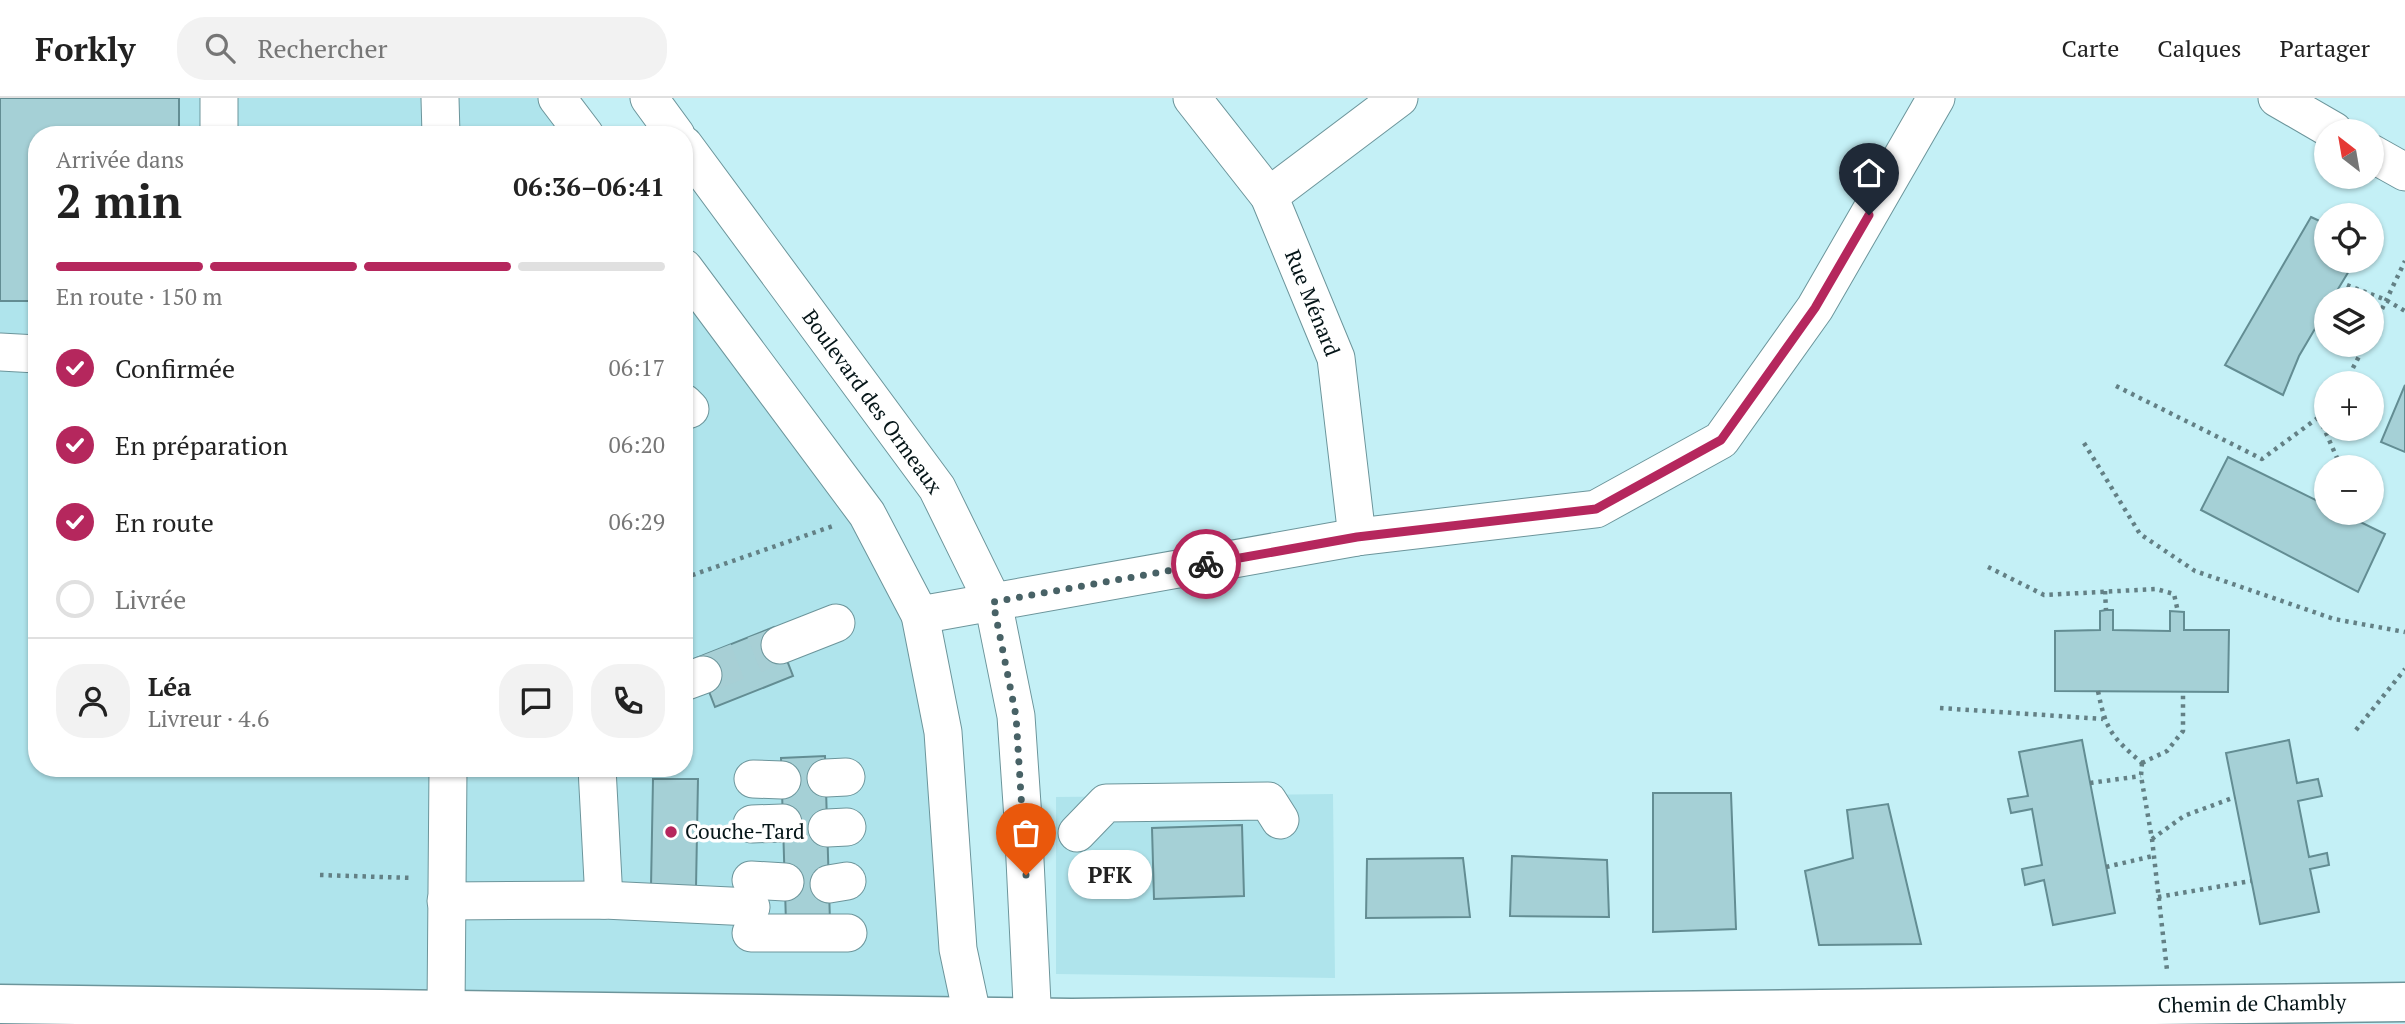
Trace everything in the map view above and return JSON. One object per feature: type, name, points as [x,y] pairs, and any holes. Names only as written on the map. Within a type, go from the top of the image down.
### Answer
[{"type":"main road","name":"Chemin de Chambly","points":[[0,1004],[1033,1021],[1755,1017],[2405,1002]]},
{"type":"street","points":[[219,98],[219,126]]},
{"type":"street","points":[[440,98],[441,126]]},
{"type":"street","points":[[557,98],[578,126]]},
{"type":"street","points":[[649,98],[670,126]]},
{"type":"street","name":"Rue Ménard","points":[[1192,98],[1269,197],[1336,358],[1357,537]]},
{"type":"street","points":[[1269,197],[1399,98]]},
{"type":"street","points":[[920,615],[1357,537],[1596,509],[1721,440],[1815,308],[1936,98]]},
{"type":"street","points":[[2277,98],[2314,119]]},
{"type":"street","name":"Boulevard des Ormeaux","points":[[693,157],[937,488],[993,602],[1016,716],[1033,1021]]},
{"type":"street","points":[[2384,160],[2405,172]]},
{"type":"street","points":[[693,280],[867,514],[920,615],[943,732],[958,949],[974,1021]]},
{"type":"street","points":[[0,352],[28,354]]},
{"type":"street","points":[[780,645],[836,623]]},
{"type":"street","points":[[446,1010],[448,777]]},
{"type":"street","points":[[597,777],[604,900]]},
{"type":"street","points":[[1077,833],[1106,803],[1268,801],[1280,820]]},
{"type":"street","points":[[446,890],[604,900],[759,901],[848,933]]},
{"type":"path","points":[[2384,304],[2405,261]]},
{"type":"path","points":[[2347,285],[2386,300],[2405,311]]},
{"type":"path","points":[[2116,386],[2262,458],[2314,421]]},
{"type":"path","points":[[2084,443],[2140,534],[2195,571],[2334,619],[2405,632]]},
{"type":"path","points":[[693,575],[867,514]]},
{"type":"path","points":[[1988,567],[2043,595],[2156,589],[2174,593],[2178,612]]},
{"type":"path","points":[[2105,591],[2106,610]]},
{"type":"path","points":[[2356,730],[2405,669]]},
{"type":"path","points":[[2098,691],[2103,719],[2113,738],[2142,763]]},
{"type":"path","points":[[2142,763],[2167,751],[2183,731],[2183,691]]},
{"type":"path","points":[[1940,708],[2103,719]]},
{"type":"path","points":[[2142,763],[2141,776],[2152,839],[2167,971]]},
{"type":"path","points":[[2090,783],[2141,776]]},
{"type":"path","points":[[2152,839],[2184,816],[2235,797]]},
{"type":"path","points":[[2106,867],[2153,856]]},
{"type":"path","points":[[320,876],[446,890]]},
{"type":"path","points":[[2158,897],[2252,881]]},
{"type":"shaded area","points":[[0,98],[557,98],[578,126],[28,126],[28,777],[693,777],[693,281],[920,615],[974,1018],[0,1005]]},
{"type":"shaded area","points":[[1333,794],[1335,978],[1056,974],[1056,797]]},
{"type":"building","points":[[0,98],[179,98],[179,126],[28,126],[28,301],[0,301]]},
{"type":"building","points":[[2311,217],[2314,218],[2314,273],[2348,273],[2339,287],[2314,287],[2314,330],[2299,356],[2283,395],[2225,365]]},
{"type":"building","points":[[2405,385],[2405,452],[2381,442],[2384,441],[2384,435]]},
{"type":"building","points":[[2228,457],[2314,499],[2314,525],[2367,525],[2385,534],[2358,592],[2201,510]]},
{"type":"building","points":[[2113,610],[2113,630],[2170,631],[2170,611],[2184,612],[2184,630],[2229,630],[2228,692],[2055,691],[2055,631],[2100,630],[2100,611]]},
{"type":"building","points":[[774,627],[793,676],[715,707],[696,658]]},
{"type":"building","points":[[2082,740],[2115,913],[2053,925],[2044,880],[2025,885],[2022,869],[2042,865],[2032,809],[2011,813],[2008,799],[2028,796],[2019,752]]},
{"type":"building","points":[[2289,740],[2297,783],[2318,779],[2322,796],[2298,801],[2309,857],[2327,853],[2329,865],[2310,869],[2319,912],[2260,924],[2226,753]]},
{"type":"building","points":[[825,756],[830,922],[786,923],[781,758]]},
{"type":"building","points":[[653,779],[698,779],[696,888],[651,887]]},
{"type":"building","points":[[1653,793],[1731,793],[1736,929],[1653,932]]},
{"type":"building","points":[[1888,804],[1921,944],[1819,945],[1805,871],[1853,858],[1847,810]]},
{"type":"building","points":[[1242,825],[1244,896],[1154,899],[1152,828]]},
{"type":"building","points":[[1512,856],[1607,860],[1609,917],[1510,916]]},
{"type":"building","points":[[1463,858],[1470,917],[1366,918],[1367,859]]},
{"type":"tunnel","points":[[703,675],[780,645]]},
{"type":"way so far","points":[[1026,875],[1016,716],[993,602],[1206,564]]},
{"type":"place","name":"Couche-Tard","points":[[671,832]]},
{"type":"place","name":"PFK","points":[[1026,875]]},
{"type":"route","points":[[1206,564],[1357,537],[1596,509],[1721,440],[1815,308],[1869,215]]}]
